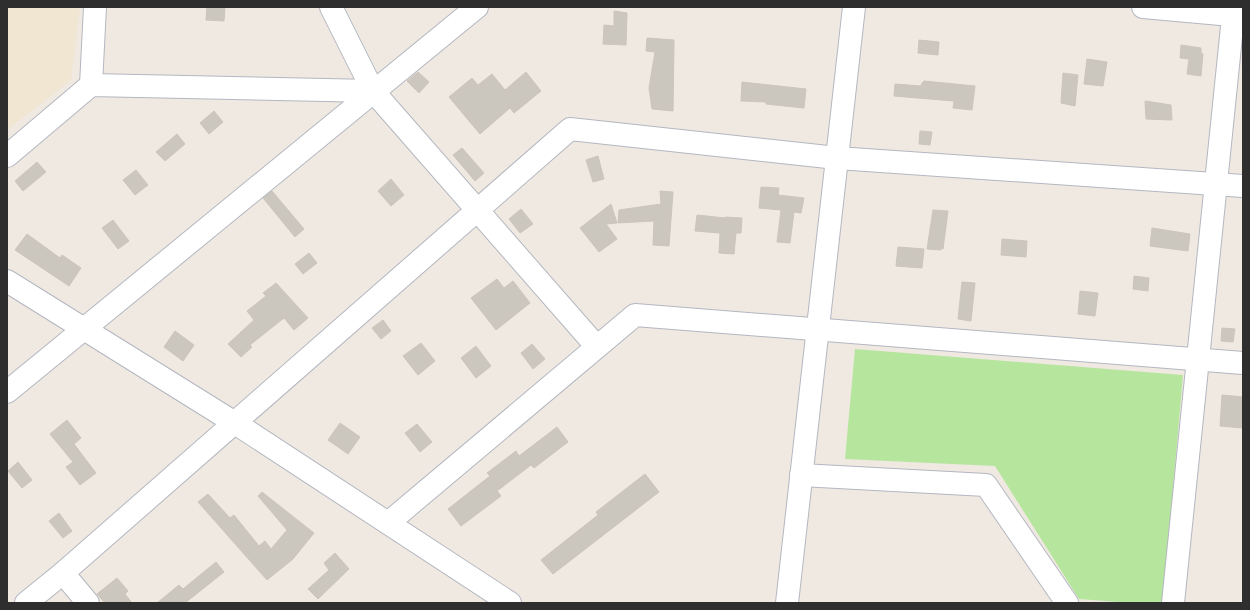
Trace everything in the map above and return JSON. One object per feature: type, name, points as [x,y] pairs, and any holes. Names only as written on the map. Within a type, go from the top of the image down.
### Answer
[{"type":"street","points":[[91,85],[96,7]]},
{"type":"street","points":[[331,7],[373,90],[597,347]]},
{"type":"street","points":[[7,392],[82,328],[477,7]]},
{"type":"street","points":[[787,603],[854,7]]},
{"type":"street","points":[[1143,7],[1237,13],[1216,184],[1173,603]]},
{"type":"street","points":[[7,156],[91,85],[373,90]]},
{"type":"street","points":[[26,603],[63,573],[570,129],[837,158],[1243,186]]},
{"type":"street","points":[[7,281],[235,423],[510,603]]},
{"type":"street","points":[[388,523],[635,315],[1243,363]]},
{"type":"street","points":[[801,476],[986,485],[1067,603]]},
{"type":"street","points":[[63,573],[88,603]]},
{"type":"shaded area","points":[[7,7],[80,7],[71,80],[7,130]]},
{"type":"green space","points":[[855,349],[1183,375],[1163,603],[1131,603],[1079,599],[995,466],[845,459]]},
{"type":"building","points":[[207,7],[225,7],[224,21],[206,20]]},
{"type":"building","points":[[614,11],[627,13],[626,45],[603,44],[604,25],[614,26]]},
{"type":"building","points":[[647,38],[674,40],[673,111],[652,109],[649,88],[655,52],[646,51]]},
{"type":"building","points":[[919,40],[939,42],[938,55],[918,53]]},
{"type":"building","points":[[1181,45],[1201,48],[1201,53],[1203,54],[1201,76],[1187,74],[1189,59],[1180,58]]},
{"type":"building","points":[[1087,59],[1107,62],[1103,86],[1084,84]]},
{"type":"building","points":[[418,72],[429,82],[419,93],[407,81]]},
{"type":"building","points":[[526,72],[541,91],[514,113],[510,108],[480,134],[449,97],[472,78],[478,85],[492,74],[505,90]]},
{"type":"building","points":[[1063,73],[1078,75],[1075,106],[1061,103]]},
{"type":"building","points":[[924,81],[975,86],[972,110],[953,108],[954,101],[894,96],[895,84],[921,86]]},
{"type":"building","points":[[742,82],[806,89],[804,108],[766,104],[766,102],[741,101]]},
{"type":"building","points":[[1145,101],[1171,105],[1172,120],[1146,119]]},
{"type":"building","points":[[214,111],[223,122],[209,134],[200,123]]},
{"type":"building","points":[[920,131],[932,132],[930,145],[919,144]]},
{"type":"building","points":[[177,134],[185,144],[165,161],[156,152]]},
{"type":"building","points":[[462,148],[484,173],[475,181],[453,155]]},
{"type":"building","points":[[598,156],[604,179],[593,182],[586,160]]},
{"type":"building","points":[[37,162],[46,172],[23,191],[15,181]]},
{"type":"building","points":[[136,170],[148,185],[135,195],[123,180]]},
{"type":"building","points":[[391,179],[404,195],[391,206],[378,191]]},
{"type":"building","points":[[761,187],[779,188],[778,195],[804,198],[801,213],[794,212],[790,243],[777,242],[781,210],[759,208]]},
{"type":"building","points":[[272,191],[304,229],[295,237],[263,198]]},
{"type":"building","points":[[660,191],[673,192],[669,246],[653,245],[654,221],[618,223],[619,210],[661,204]]},
{"type":"building","points":[[611,204],[617,223],[606,224],[617,239],[599,252],[580,228]]},
{"type":"building","points":[[521,209],[533,224],[520,233],[509,219]]},
{"type":"building","points":[[933,210],[948,211],[943,249],[941,248],[941,250],[927,249]]},
{"type":"building","points":[[697,215],[742,218],[741,233],[736,233],[734,254],[719,253],[720,233],[695,231]]},
{"type":"building","points":[[113,220],[129,241],[118,249],[102,228]]},
{"type":"building","points":[[1152,228],[1190,234],[1188,251],[1150,246]]},
{"type":"building","points":[[27,234],[60,258],[62,255],[81,268],[69,286],[15,250]]},
{"type":"building","points":[[1002,239],[1027,241],[1026,257],[1001,255]]},
{"type":"building","points":[[898,247],[924,249],[922,268],[896,266]]},
{"type":"building","points":[[309,253],[317,263],[303,274],[295,264]]},
{"type":"building","points":[[1134,276],[1149,278],[1148,291],[1133,289]]},
{"type":"building","points":[[497,279],[504,288],[513,281],[530,303],[496,330],[471,298]]},
{"type":"building","points":[[962,282],[975,283],[971,321],[958,319]]},
{"type":"building","points":[[276,283],[308,318],[294,330],[284,318],[250,345],[252,347],[241,357],[228,344],[254,320],[247,311],[266,296],[263,293]]},
{"type":"building","points":[[1080,291],[1098,293],[1095,316],[1078,314]]},
{"type":"building","points":[[383,320],[391,331],[381,339],[372,328]]},
{"type":"building","points":[[1222,328],[1235,329],[1233,342],[1221,341]]},
{"type":"building","points":[[175,331],[194,345],[183,361],[164,347]]},
{"type":"building","points":[[421,343],[435,361],[418,375],[403,356]]},
{"type":"building","points":[[532,344],[545,359],[533,369],[521,353]]},
{"type":"building","points":[[476,346],[491,366],[476,378],[461,358]]},
{"type":"building","points":[[1222,395],[1243,397],[1243,428],[1220,426]]},
{"type":"building","points":[[67,420],[81,438],[74,444],[96,473],[80,485],[66,467],[73,462],[50,434]]},
{"type":"building","points":[[340,423],[360,437],[348,454],[328,440]]},
{"type":"building","points":[[417,424],[432,442],[420,452],[405,433]]},
{"type":"building","points":[[557,427],[568,442],[534,468],[531,465],[497,491],[501,496],[461,526],[448,509],[490,476],[487,473],[516,451],[519,456]]},
{"type":"building","points":[[18,462],[32,480],[22,488],[8,471]]},
{"type":"building","points":[[645,474],[659,492],[553,574],[541,560],[598,515],[596,512]]},
{"type":"building","points":[[262,492],[314,533],[293,559],[267,580],[198,502],[208,494],[230,518],[234,515],[259,546],[265,541],[271,549],[287,530],[258,496]]},
{"type":"building","points":[[59,513],[72,531],[63,538],[49,521]]},
{"type":"building","points":[[335,553],[349,569],[318,599],[308,589],[329,570],[324,563]]},
{"type":"building","points":[[216,562],[224,572],[185,603],[157,603],[179,585],[183,589]]},
{"type":"building","points":[[117,578],[128,591],[125,594],[132,603],[105,603],[97,594]]}]
